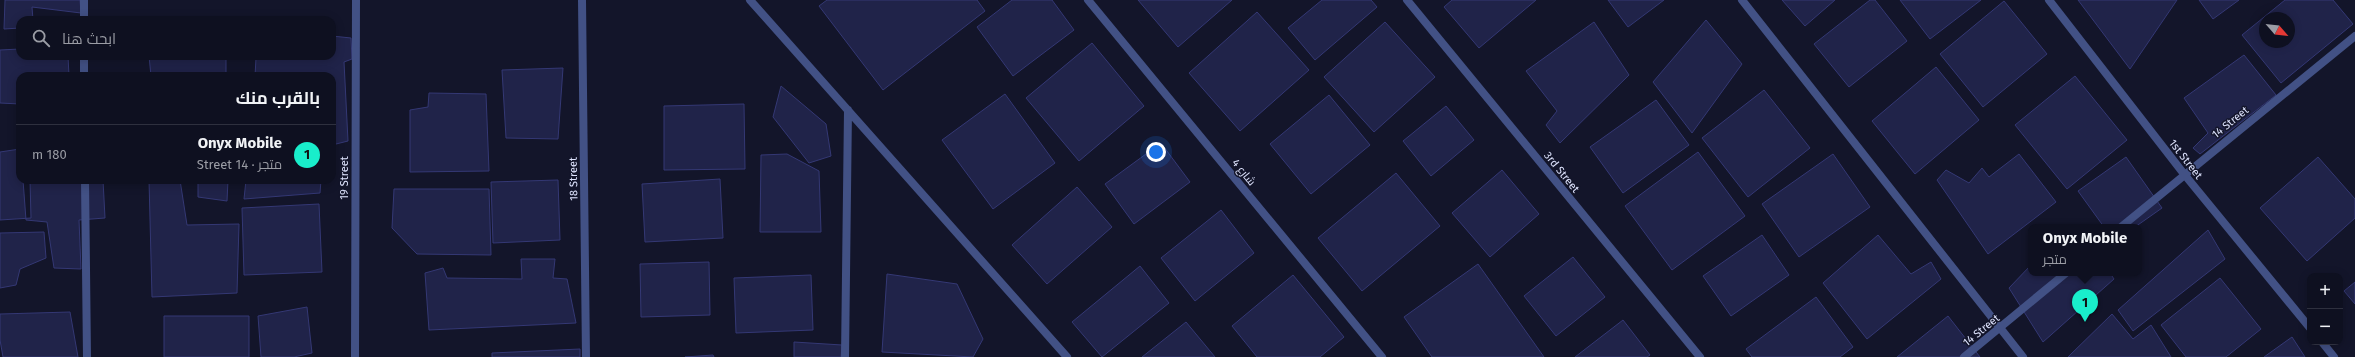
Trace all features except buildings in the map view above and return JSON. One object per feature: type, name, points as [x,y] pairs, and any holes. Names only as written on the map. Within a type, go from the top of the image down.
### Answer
[{"type":"street","points":[[84,0],[84,16]]},
{"type":"street","name":"19 Street","points":[[355,357],[356,0]]},
{"type":"street","name":"18 Street","points":[[582,0],[586,357]]},
{"type":"street","points":[[750,0],[1067,357]]},
{"type":"street","name":"شارع 4","points":[[1088,0],[1382,357]]},
{"type":"street","name":"3rd Street","points":[[1407,0],[1700,357]]},
{"type":"street","points":[[1742,0],[2023,357]]},
{"type":"street","name":"1st Street","points":[[2049,0],[2184,174],[2307,324]]},
{"type":"street","name":"14 Street","points":[[2125,224],[2355,36]]},
{"type":"street","points":[[84,60],[84,72]]},
{"type":"street","points":[[845,357],[848,110]]},
{"type":"street","points":[[85,184],[86,357]]},
{"type":"street","name":"14 Street","points":[[1964,357],[2062,276]]},
{"type":"street","points":[[2324,345],[2334,357]]},
{"type":"place","name":"Onyx Mobile","points":[[2085,322]]}]
